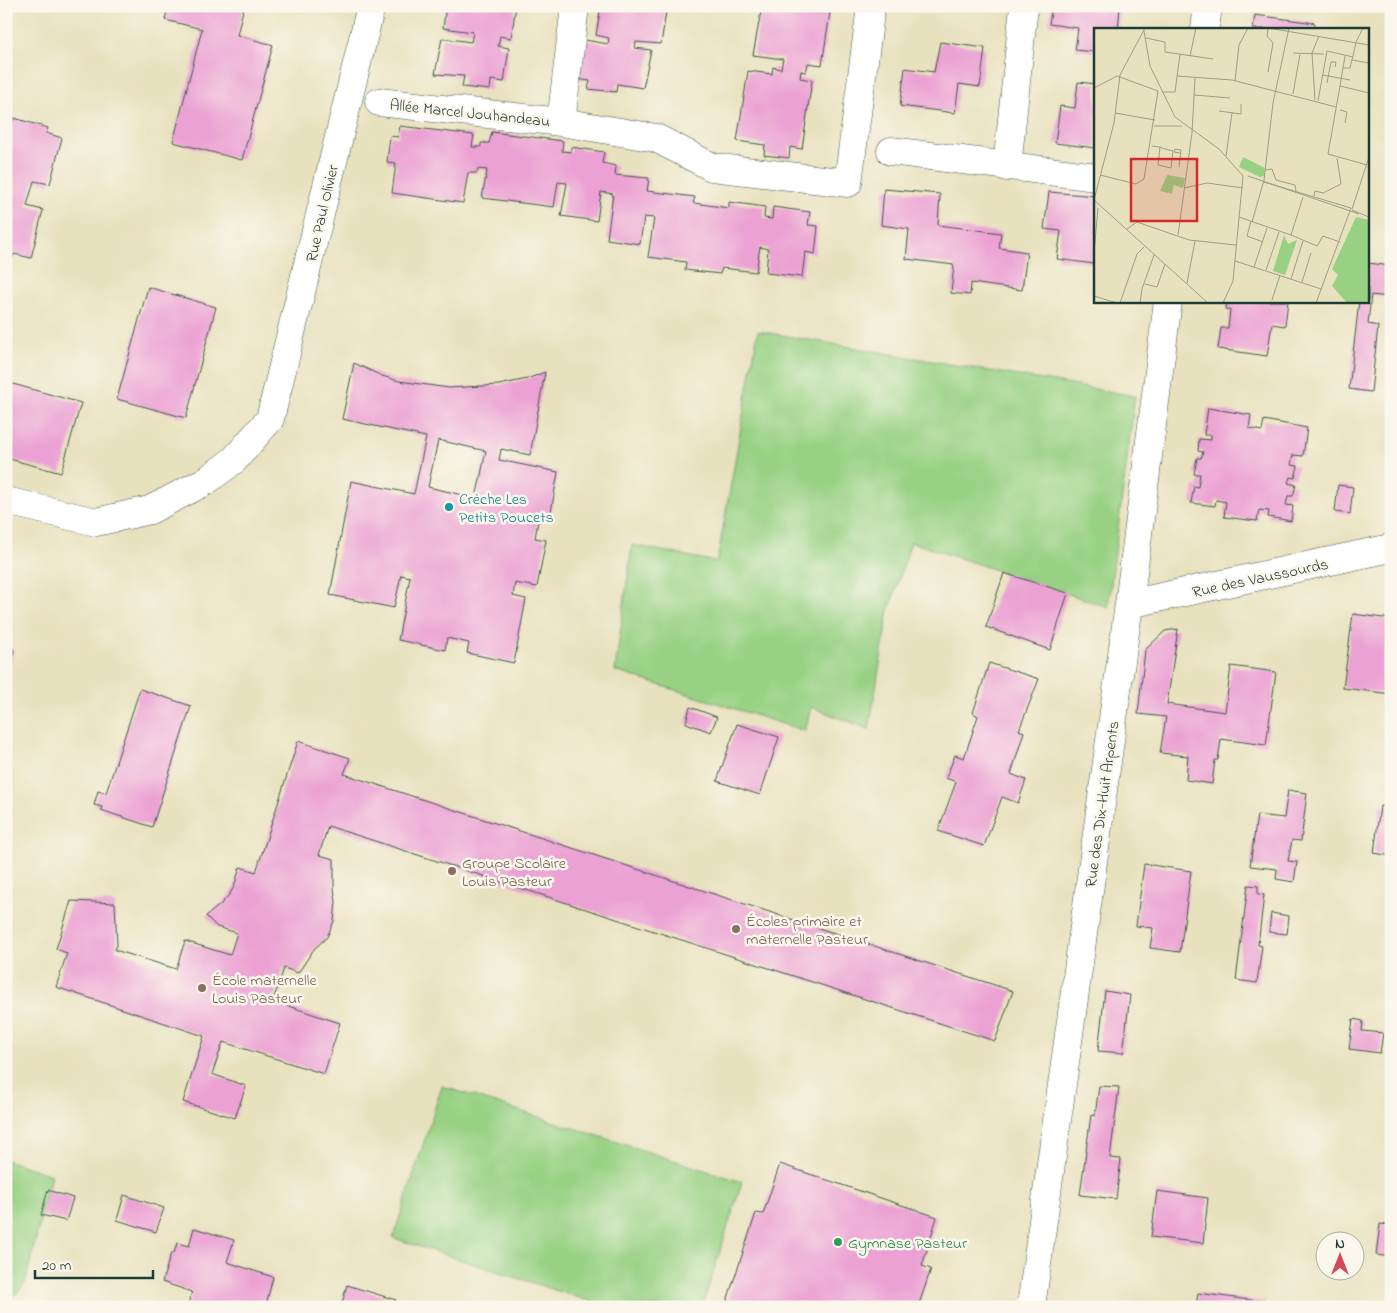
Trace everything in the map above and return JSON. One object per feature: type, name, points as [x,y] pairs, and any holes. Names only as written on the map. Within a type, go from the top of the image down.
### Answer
[{"type":"street","name":"Rue Paul Olivier","points":[[6,501],[96,522],[150,510],[206,481],[234,460],[270,419],[371,6]]},
{"type":"street","name":"Allée Marcel Jouhandeau","points":[[561,122],[576,6]]},
{"type":"street","name":"Allée Marcel Jouhandeau","points":[[379,102],[561,122],[656,138],[712,167],[848,183],[871,6]]},
{"type":"street","points":[[1008,167],[1024,6]]},
{"type":"street","points":[[1205,28],[1208,6]]},
{"type":"street","points":[[891,151],[1094,177]]},
{"type":"street","name":"Rue des Dix-Huit Arpents","points":[[1031,1307],[1130,604],[1168,302]]},
{"type":"street","name":"Rue des Vaussourds","points":[[1130,604],[1391,548]]},
{"type":"green space","points":[[758,331],[1135,396],[1108,607],[911,542],[889,610],[869,729],[811,707],[805,731],[615,671],[632,545],[717,562]]},
{"type":"green space","points":[[442,1086],[742,1182],[702,1307],[608,1307],[393,1238]]},
{"type":"green space","points":[[6,1160],[51,1175],[25,1284],[6,1304]]},
{"type":"building","points":[[168,6],[244,6],[237,35],[273,45],[242,160],[173,142],[202,29],[165,20]]},
{"type":"building","points":[[446,6],[516,6],[511,38],[500,36],[498,46],[509,48],[504,82],[491,80],[490,90],[462,87],[464,76],[435,74],[442,38],[471,42],[473,32],[443,28]]},
{"type":"building","points":[[601,6],[667,6],[661,44],[636,42],[635,48],[651,50],[643,88],[617,84],[616,92],[588,89],[590,81],[577,79],[585,40],[608,44],[609,38],[596,35]]},
{"type":"building","points":[[762,6],[831,6],[822,65],[808,63],[806,72],[801,71],[800,78],[812,80],[802,149],[790,147],[789,158],[764,155],[765,145],[737,141],[748,71],[772,74],[773,67],[781,69],[783,59],[753,55]]},
{"type":"building","points":[[1052,6],[1105,6],[1120,8],[1118,28],[1094,28],[1094,52],[1075,50],[1078,28],[1049,24]]},
{"type":"building","points":[[1255,15],[1315,23],[1314,28],[1253,28]]},
{"type":"building","points":[[940,42],[985,48],[980,87],[959,84],[955,113],[900,106],[905,68],[934,72]]},
{"type":"building","points":[[1078,82],[1094,84],[1094,148],[1055,143],[1060,106],[1075,108]]},
{"type":"building","points":[[14,118],[48,128],[46,133],[62,138],[50,184],[34,181],[27,206],[43,210],[31,258],[14,254],[12,259],[6,257],[6,123],[11,125]]},
{"type":"building","points":[[400,126],[474,135],[472,147],[481,147],[481,143],[489,143],[492,132],[563,141],[562,151],[571,152],[571,147],[604,152],[602,163],[616,166],[615,175],[649,178],[647,191],[695,197],[693,203],[729,208],[729,202],[765,207],[764,218],[772,219],[773,207],[810,212],[808,225],[818,226],[815,254],[805,252],[802,277],[766,273],[768,249],[760,247],[756,272],[722,268],[720,274],[685,270],[686,262],[648,257],[654,218],[644,217],[640,244],[607,239],[613,194],[601,192],[597,221],[561,216],[567,183],[558,182],[554,207],[482,198],[487,170],[478,169],[477,173],[468,173],[463,203],[392,193],[396,163],[387,162],[390,136],[398,137]]},
{"type":"building","points":[[884,189],[940,194],[938,225],[1001,233],[999,248],[1027,252],[1022,290],[971,283],[970,295],[951,293],[954,265],[906,259],[909,229],[881,225]]},
{"type":"building","points":[[1049,192],[1094,196],[1094,264],[1057,259],[1061,231],[1044,229]]},
{"type":"building","points":[[1370,263],[1391,266],[1389,297],[1371,295],[1368,324],[1378,326],[1371,392],[1349,389],[1359,302],[1370,302]]},
{"type":"building","points":[[148,287],[216,307],[186,418],[117,399]]},
{"type":"building","points":[[1227,302],[1288,302],[1285,326],[1272,324],[1267,356],[1218,349],[1221,328],[1228,328],[1230,310],[1226,309]]},
{"type":"building","name":"Crèche Les Petits Poucets","points":[[354,363],[382,376],[399,381],[449,388],[499,385],[527,379],[545,372],[530,455],[501,449],[499,460],[558,472],[550,518],[539,516],[535,538],[546,540],[537,587],[515,583],[513,596],[526,599],[514,663],[467,653],[469,643],[447,638],[445,650],[398,640],[410,577],[401,575],[394,608],[330,595],[351,481],[414,494],[426,437],[342,419]],"holes":[[[438,440],[486,451],[476,498],[428,487]]]},
{"type":"building","points":[[6,382],[81,403],[61,473],[6,458]]},
{"type":"building","points":[[1208,408],[1251,415],[1249,428],[1262,431],[1264,420],[1307,428],[1303,456],[1293,455],[1291,465],[1298,466],[1295,478],[1290,477],[1288,483],[1296,485],[1293,496],[1288,496],[1286,505],[1293,506],[1291,521],[1268,517],[1269,511],[1259,510],[1257,521],[1224,517],[1226,502],[1216,500],[1215,506],[1191,503],[1194,486],[1198,487],[1200,474],[1194,474],[1197,458],[1201,458],[1203,452],[1198,451],[1199,439],[1211,440],[1211,435],[1204,435]]},
{"type":"building","points":[[1338,485],[1353,487],[1350,514],[1335,512]]},
{"type":"building","points":[[1004,573],[1068,593],[1050,650],[986,627]]},
{"type":"building","points":[[1353,614],[1391,619],[1391,694],[1343,688]]},
{"type":"building","points":[[1178,629],[1167,704],[1225,712],[1231,666],[1276,672],[1266,745],[1221,739],[1218,760],[1215,760],[1212,784],[1186,780],[1188,756],[1160,753],[1166,717],[1138,714],[1145,650],[1165,631]]},
{"type":"building","points":[[6,647],[14,650],[7,677],[6,677]]},
{"type":"building","points":[[989,663],[1039,679],[1019,730],[1024,732],[1011,774],[1026,780],[1018,803],[1002,797],[984,846],[938,831],[956,782],[946,778],[955,755],[964,758],[978,716],[973,713]]},
{"type":"building","points":[[140,689],[191,706],[152,827],[101,810],[102,807],[94,805],[98,791],[106,793]]},
{"type":"building","points":[[690,707],[717,717],[711,732],[686,723]]},
{"type":"building","points":[[737,724],[779,737],[760,795],[717,781]]},
{"type":"building","name":"Écoles primaire et maternelle Pasteur","points":[[298,741],[350,758],[344,774],[1013,991],[995,1041],[328,826],[319,855],[334,859],[336,902],[334,921],[327,937],[314,949],[298,973],[284,968],[273,1001],[340,1023],[324,1074],[223,1042],[212,1074],[246,1086],[235,1118],[183,1102],[204,1036],[56,987],[67,953],[56,949],[71,901],[115,903],[117,945],[115,950],[176,969],[185,941],[230,955],[237,933],[217,927],[206,916],[229,895],[234,887],[240,867],[256,872]]},
{"type":"building","points":[[1288,790],[1307,793],[1301,841],[1292,840],[1288,861],[1297,862],[1294,882],[1276,879],[1277,869],[1250,866],[1257,815],[1284,818]]},
{"type":"building","points":[[1380,806],[1391,807],[1391,856],[1374,853]]},
{"type":"building","points":[[1144,864],[1191,871],[1180,952],[1150,948],[1153,928],[1136,926]]},
{"type":"building","points":[[1248,885],[1258,886],[1258,894],[1264,895],[1258,945],[1262,946],[1257,983],[1236,980]]},
{"type":"building","points":[[1271,913],[1289,916],[1287,934],[1269,932]]},
{"type":"building","points":[[1105,991],[1130,995],[1123,1053],[1098,1051]]},
{"type":"building","points":[[1353,1019],[1363,1021],[1362,1031],[1383,1033],[1380,1053],[1349,1049]]},
{"type":"building","points":[[1099,1086],[1119,1087],[1110,1158],[1121,1159],[1116,1199],[1080,1195],[1091,1115],[1095,1116]]},
{"type":"building","name":"Gymnase Pasteur","points":[[780,1164],[937,1217],[922,1266],[931,1269],[918,1307],[725,1307],[756,1213],[763,1214]]},
{"type":"building","points":[[48,1190],[73,1198],[66,1221],[41,1215]]},
{"type":"building","points":[[1157,1191],[1208,1198],[1203,1243],[1151,1237]]},
{"type":"building","points":[[124,1195],[164,1208],[156,1232],[117,1220]]},
{"type":"building","points":[[1380,1224],[1391,1225],[1391,1257],[1376,1255]]},
{"type":"building","points":[[194,1228],[234,1240],[227,1262],[273,1277],[266,1305],[271,1307],[187,1307],[192,1292],[162,1282],[171,1253],[174,1253],[177,1243],[189,1246]]},
{"type":"building","points":[[347,1285],[396,1300],[394,1307],[341,1307]]},
{"type":"building","points":[[1198,1293],[1265,1302],[1264,1307],[1196,1307]]},
{"type":"place","name":"Crèche Les Petits Poucets","points":[[449,507]]},
{"type":"place","name":"Groupe Scolaire Louis Pasteur","points":[[452,871]]},
{"type":"place","name":"Écoles primaire et maternelle Pasteur","points":[[736,929]]},
{"type":"place","name":"École maternelle Louis Pasteur","points":[[202,988]]},
{"type":"place","name":"Gymnase Pasteur","points":[[838,1242]]}]
